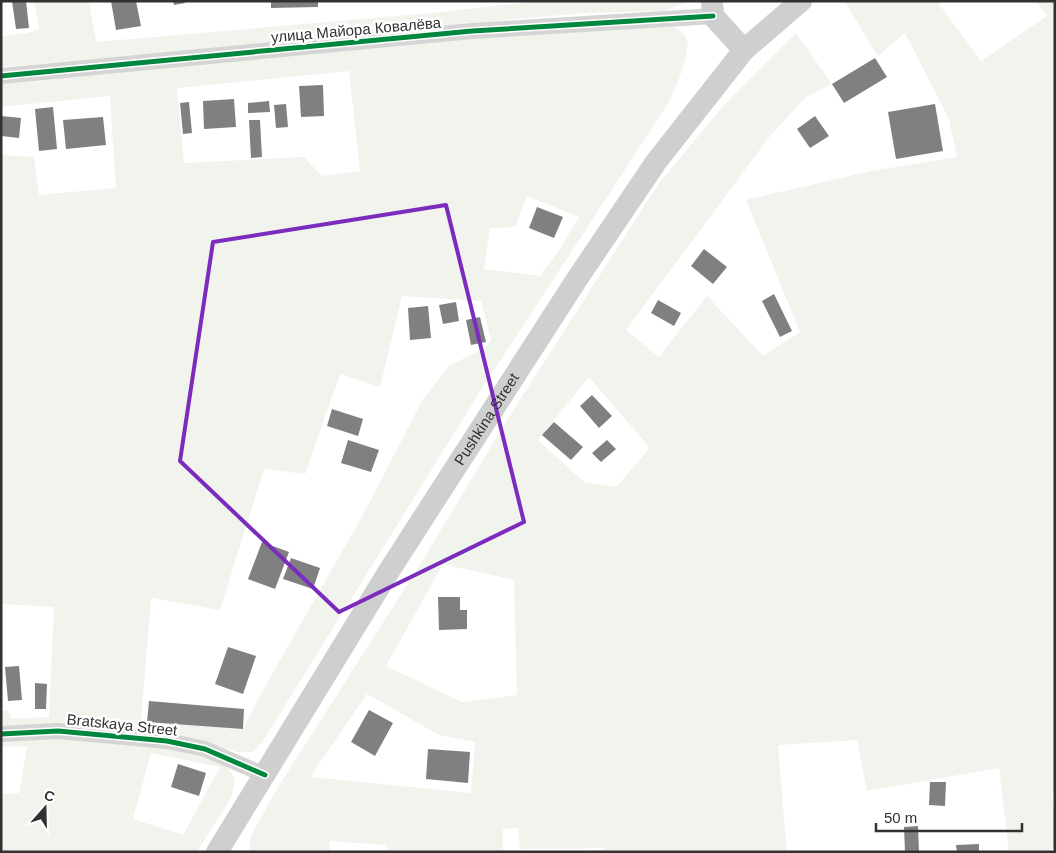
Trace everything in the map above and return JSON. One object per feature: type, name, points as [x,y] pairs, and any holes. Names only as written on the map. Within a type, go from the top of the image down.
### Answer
[{"type":"main road","name":"Pushkina Street","points":[[221,850],[389,571],[577,279],[656,162],[744,50],[801,1]]},
{"type":"main road","points":[[712,8],[744,50]]},
{"type":"street","name":"улица Майора Ковалёва","points":[[1,76],[712,8]]},
{"type":"street","name":"Bratskaya Street","points":[[1,734],[58,731],[167,741],[205,749],[265,775]]},
{"type":"highlighted area","points":[[446,205],[524,522],[339,612],[180,461],[213,242]]},
{"type":"shaded area","points":[[34,1],[89,1],[96,42],[432,13],[538,1],[688,1],[665,11],[584,13],[236,47],[1,67],[1,36],[28,33],[39,29]]},
{"type":"shaded area","points":[[844,1],[942,1],[939,4],[981,61],[1047,16],[1036,1],[1055,1],[1055,791],[1052,792],[1055,848],[1040,852],[1009,852],[999,768],[867,791],[857,740],[778,745],[787,852],[604,852],[604,848],[520,849],[518,828],[503,829],[503,852],[387,852],[387,845],[330,841],[329,852],[249,852],[251,835],[278,787],[416,571],[507,420],[657,186],[722,107],[796,33],[832,84],[806,97],[770,136],[626,330],[659,357],[707,296],[763,356],[800,332],[746,200],[871,171],[957,157],[949,119],[905,33],[878,56]],"holes":[[[589,377],[650,448],[616,487],[584,482],[538,440]],[[443,564],[514,580],[517,695],[462,702],[386,666]],[[367,694],[439,735],[475,742],[471,793],[310,777]]]},
{"type":"shaded area","points":[[670,24],[684,35],[688,46],[682,71],[669,102],[476,398],[263,741],[253,752],[237,752],[210,744],[1,730],[1,711],[8,711],[12,719],[49,717],[54,607],[1,604],[1,155],[34,157],[39,195],[116,188],[110,96],[1,107],[1,82],[424,42]],"holes":[[[349,71],[360,171],[322,176],[304,157],[184,163],[177,88]],[[527,196],[579,217],[559,250],[540,276],[484,269],[490,228],[515,227]],[[402,296],[481,301],[491,340],[484,349],[450,365],[422,401],[364,513],[263,690],[243,729],[141,721],[151,598],[220,610],[264,469],[305,474],[340,374],[380,387]]]},
{"type":"shaded area","points":[[59,736],[168,745],[207,756],[228,767],[235,780],[231,798],[197,852],[1,852],[1,794],[19,793],[27,746],[1,747],[1,738]],"holes":[[[151,753],[220,767],[183,835],[133,819]]]},
{"type":"building","points":[[12,1],[26,1],[29,28],[16,29]]},
{"type":"building","points":[[111,1],[136,1],[141,26],[116,30]]},
{"type":"building","points":[[173,1],[184,1],[185,3],[174,5]]},
{"type":"building","points":[[271,1],[318,1],[318,7],[271,8]]},
{"type":"building","points":[[875,58],[887,77],[844,103],[832,84]]},
{"type":"building","points":[[323,85],[324,116],[301,117],[299,86]]},
{"type":"building","points":[[234,99],[236,127],[204,129],[203,101]]},
{"type":"building","points":[[269,101],[270,112],[248,113],[248,103]]},
{"type":"building","points":[[189,102],[192,133],[183,134],[180,103]]},
{"type":"building","points":[[286,104],[288,127],[276,128],[274,105]]},
{"type":"building","points":[[935,104],[943,151],[896,159],[888,112]]},
{"type":"building","points":[[53,107],[57,149],[39,151],[35,109]]},
{"type":"building","points":[[1,116],[21,118],[19,138],[1,136]]},
{"type":"building","points":[[815,116],[829,136],[810,148],[797,129]]},
{"type":"building","points":[[103,117],[106,145],[66,149],[63,120]]},
{"type":"building","points":[[249,120],[260,120],[262,157],[251,158]]},
{"type":"building","points":[[537,207],[563,217],[554,238],[529,228]]},
{"type":"building","points":[[704,249],[727,267],[713,284],[691,266]]},
{"type":"building","points":[[774,294],[792,331],[780,337],[762,301]]},
{"type":"building","points":[[658,300],[681,313],[674,326],[651,313]]},
{"type":"building","points":[[456,302],[459,321],[443,324],[439,305]]},
{"type":"building","points":[[428,306],[431,338],[410,340],[408,308]]},
{"type":"building","points":[[480,317],[486,342],[471,345],[466,320]]},
{"type":"building","points":[[592,395],[612,416],[599,428],[580,406]]},
{"type":"building","points":[[332,409],[363,419],[358,436],[327,426]]},
{"type":"building","points":[[554,422],[583,447],[571,460],[542,435]]},
{"type":"building","points":[[348,440],[379,450],[371,472],[341,463]]},
{"type":"building","points":[[607,440],[616,449],[601,462],[592,453]]},
{"type":"building","points":[[262,542],[289,552],[275,589],[248,579]]},
{"type":"building","points":[[291,558],[320,568],[313,589],[283,579]]},
{"type":"building","points":[[438,597],[460,597],[460,610],[467,610],[467,629],[439,630]]},
{"type":"building","points":[[228,647],[256,656],[243,694],[215,684]]},
{"type":"building","points":[[19,666],[22,700],[8,701],[5,667]]},
{"type":"building","points":[[35,683],[47,684],[46,709],[35,709]]},
{"type":"building","points":[[149,701],[244,709],[243,729],[147,722]]},
{"type":"building","points":[[369,710],[393,723],[375,756],[351,742]]},
{"type":"building","points":[[428,749],[470,752],[468,783],[426,779]]},
{"type":"building","points":[[178,764],[206,773],[199,796],[171,787]]},
{"type":"building","points":[[930,782],[946,782],[945,806],[929,805]]},
{"type":"building","points":[[918,826],[919,852],[905,852],[904,827]]},
{"type":"building","points":[[979,844],[979,852],[957,852],[956,845]]},
{"type":"cycle path","points":[[1,76],[472,31],[713,16]]},
{"type":"cycle path","points":[[1,734],[58,731],[167,741],[205,749],[265,775]]}]
